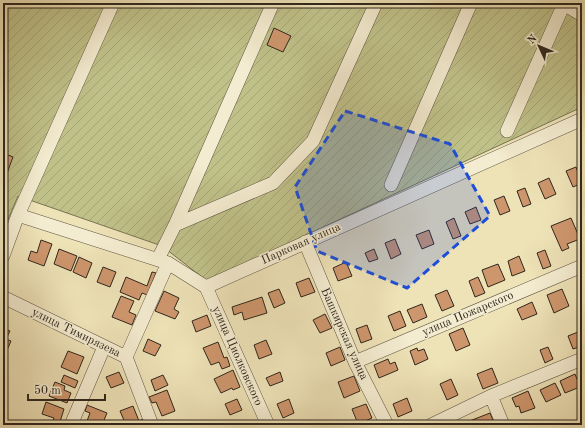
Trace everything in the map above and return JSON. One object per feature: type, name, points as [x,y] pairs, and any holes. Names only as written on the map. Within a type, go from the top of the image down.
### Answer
[{"type":"street","points":[[3,256],[18,215],[112,3]]},
{"type":"street","points":[[126,357],[163,261],[175,225],[274,3]]},
{"type":"street","points":[[175,225],[273,183],[313,141],[376,3]]},
{"type":"street","points":[[391,185],[471,3]]},
{"type":"street","points":[[507,131],[563,4],[582,15]]},
{"type":"street","name":"Парковая улица","points":[[206,287],[582,119]]},
{"type":"street","points":[[18,215],[163,261],[206,287]]},
{"type":"street","name":"Башкирская улица","points":[[305,242],[355,362],[387,425]]},
{"type":"street","name":"улица Пожарского","points":[[355,362],[582,266]]},
{"type":"street","name":"улица Циолковского","points":[[206,287],[268,425]]},
{"type":"street","name":"улица Тимирязева","points":[[3,297],[126,357],[152,425]]},
{"type":"street","points":[[71,425],[104,347]]},
{"type":"street","points":[[431,425],[491,396],[582,359]]},
{"type":"street","points":[[491,396],[503,425]]},
{"type":"highlighted area","points":[[345,111],[450,144],[490,216],[407,288],[317,251],[295,187]]},
{"type":"green space","points":[[3,3],[582,3],[582,107],[207,281],[162,246],[18,196],[3,231]]},
{"type":"building","points":[[274,28],[291,36],[283,52],[267,45]]},
{"type":"building","points":[[3,153],[13,157],[7,173],[3,171]]},
{"type":"building","points":[[576,167],[582,183],[573,187],[566,171]]},
{"type":"building","points":[[549,178],[556,194],[545,199],[538,183]]},
{"type":"building","points":[[525,188],[531,204],[523,207],[517,191]]},
{"type":"building","points":[[504,196],[510,211],[500,215],[494,200]]},
{"type":"building","points":[[476,207],[481,220],[470,224],[465,212]]},
{"type":"building","points":[[454,218],[461,236],[453,239],[446,222]]},
{"type":"building","points":[[571,218],[580,239],[567,244],[569,248],[562,251],[551,226]]},
{"type":"building","points":[[429,230],[434,244],[422,249],[416,235]]},
{"type":"building","points":[[395,239],[401,254],[391,259],[385,243]]},
{"type":"building","points":[[41,240],[52,244],[44,266],[28,260],[31,251],[37,253]]},
{"type":"building","points":[[59,249],[77,256],[71,271],[54,264]]},
{"type":"building","points":[[374,249],[378,259],[369,262],[365,253]]},
{"type":"building","points":[[545,250],[551,266],[543,269],[537,253]]},
{"type":"building","points":[[519,256],[525,271],[512,276],[508,261]]},
{"type":"building","points":[[79,257],[92,263],[86,278],[73,272]]},
{"type":"building","points":[[346,262],[352,276],[338,281],[333,268]]},
{"type":"building","points":[[498,264],[505,280],[488,287],[482,270]]},
{"type":"building","points":[[103,267],[116,272],[110,287],[97,282]]},
{"type":"building","points":[[152,272],[156,273],[147,295],[142,293],[139,300],[120,292],[126,277],[147,286]]},
{"type":"building","points":[[478,277],[485,293],[475,297],[469,281]]},
{"type":"building","points":[[309,278],[315,292],[301,297],[296,283]]},
{"type":"building","points":[[279,289],[285,303],[274,308],[268,293]]},
{"type":"building","points":[[562,289],[569,306],[554,313],[547,295]]},
{"type":"building","points":[[447,290],[454,306],[442,311],[435,295]]},
{"type":"building","points":[[164,291],[179,298],[174,309],[179,312],[175,319],[155,311]]},
{"type":"building","points":[[121,296],[134,301],[129,312],[136,315],[132,325],[112,317]]},
{"type":"building","points":[[262,297],[267,313],[244,320],[242,312],[234,315],[232,307]]},
{"type":"building","points":[[532,302],[537,314],[522,320],[517,309]]},
{"type":"building","points":[[422,304],[427,317],[413,323],[407,310]]},
{"type":"building","points":[[400,311],[406,326],[394,331],[388,316]]},
{"type":"building","points":[[325,314],[332,328],[320,333],[313,320]]},
{"type":"building","points":[[207,315],[211,326],[196,332],[192,321]]},
{"type":"building","points":[[367,325],[372,339],[361,343],[356,329]]},
{"type":"building","points":[[3,328],[10,331],[6,339],[11,341],[8,348],[3,347]]},
{"type":"building","points":[[463,328],[470,345],[456,351],[449,334]]},
{"type":"building","points":[[578,332],[582,346],[573,349],[568,336]]},
{"type":"building","points":[[148,339],[161,345],[155,356],[143,351]]},
{"type":"building","points":[[266,340],[272,354],[259,359],[254,345]]},
{"type":"building","points":[[218,342],[224,358],[227,357],[230,366],[222,369],[219,362],[211,365],[203,348]]},
{"type":"building","points":[[340,347],[345,360],[331,366],[326,353]]},
{"type":"building","points":[[548,347],[553,359],[545,363],[540,350]]},
{"type":"building","points":[[417,348],[418,351],[424,349],[428,359],[415,365],[410,351]]},
{"type":"building","points":[[68,351],[84,357],[77,374],[61,367]]},
{"type":"building","points":[[388,359],[390,364],[395,362],[398,370],[379,378],[374,365]]},
{"type":"building","points":[[492,368],[498,383],[483,389],[477,374]]},
{"type":"building","points":[[233,370],[240,387],[233,390],[232,388],[221,393],[214,379]]},
{"type":"building","points":[[119,372],[124,383],[111,388],[106,377]]},
{"type":"building","points":[[280,372],[283,381],[270,386],[266,378]]},
{"type":"building","points":[[575,374],[580,387],[565,393],[560,381]]},
{"type":"building","points":[[64,375],[78,381],[75,388],[61,382]]},
{"type":"building","points":[[163,375],[168,385],[155,391],[151,380]]},
{"type":"building","points":[[354,376],[360,391],[344,398],[338,382]]},
{"type":"building","points":[[451,379],[458,395],[447,400],[440,384]]},
{"type":"building","points":[[55,382],[65,386],[64,390],[71,393],[67,403],[49,396]]},
{"type":"building","points":[[555,383],[561,395],[546,402],[540,390]]},
{"type":"building","points":[[167,390],[175,411],[162,416],[156,402],[152,403],[149,397]]},
{"type":"building","points":[[528,391],[535,408],[521,413],[519,406],[516,407],[512,398]]},
{"type":"building","points":[[407,398],[412,411],[398,417],[393,404]]},
{"type":"building","points":[[237,399],[242,410],[230,415],[225,404]]},
{"type":"building","points":[[289,399],[294,413],[283,418],[277,404]]},
{"type":"building","points":[[46,402],[64,409],[59,425],[51,425],[54,418],[42,414]]},
{"type":"building","points":[[366,404],[372,418],[358,424],[352,409]]},
{"type":"building","points":[[87,405],[107,413],[102,425],[87,421],[90,413],[85,411]]},
{"type":"building","points":[[133,406],[139,421],[143,419],[145,425],[126,425],[120,411]]},
{"type":"building","points":[[490,413],[495,425],[468,425],[467,422]]}]
